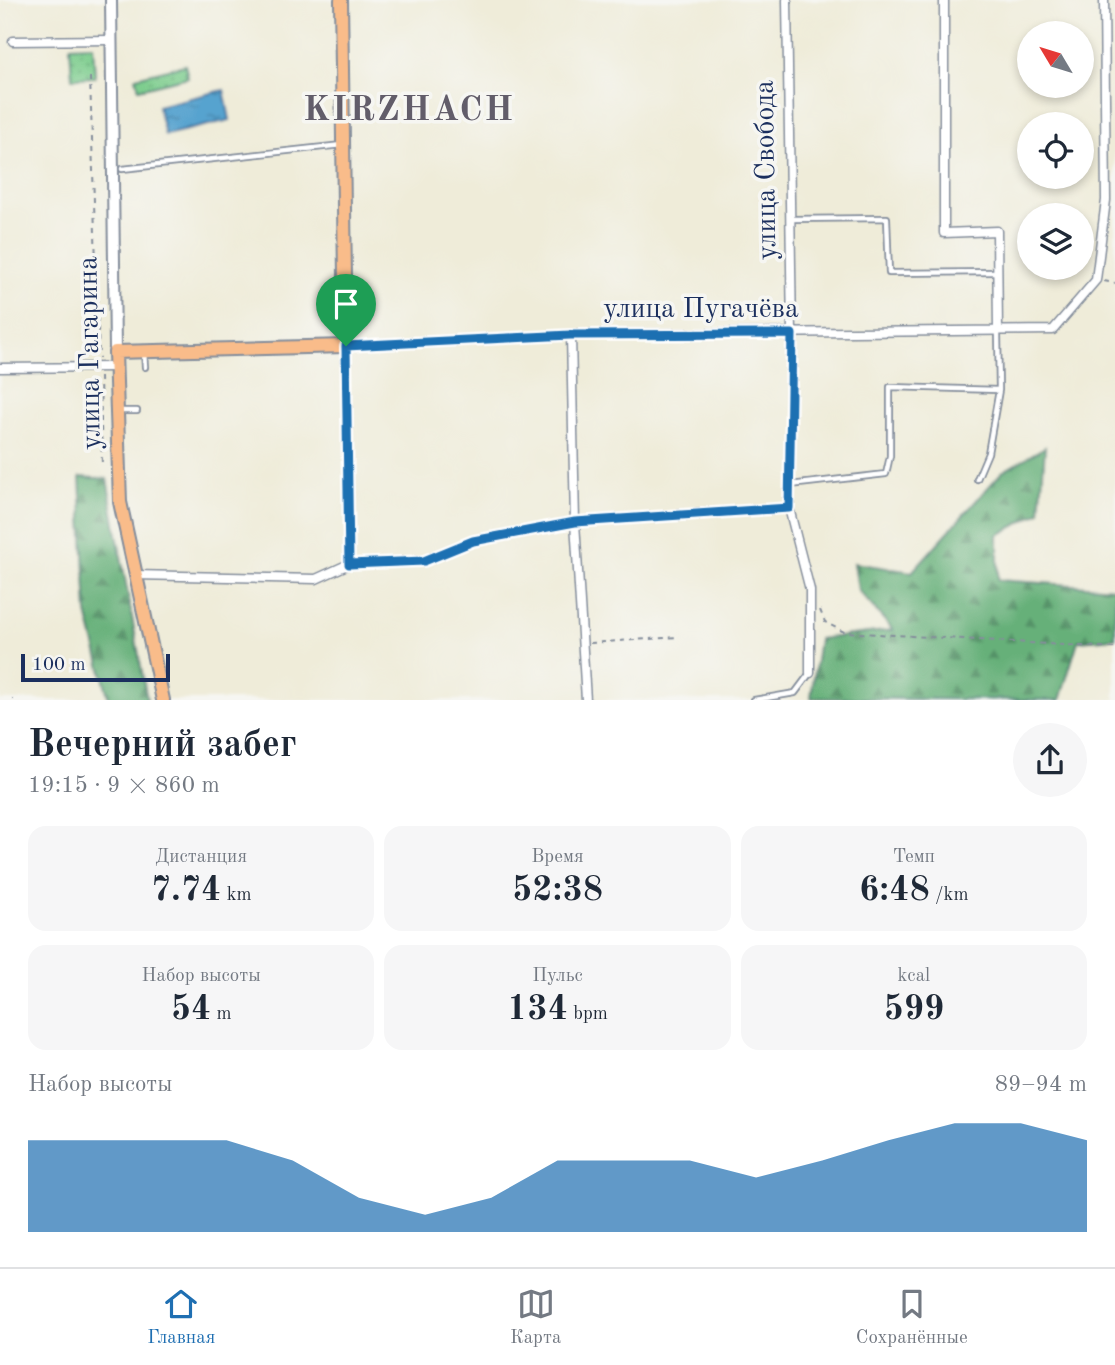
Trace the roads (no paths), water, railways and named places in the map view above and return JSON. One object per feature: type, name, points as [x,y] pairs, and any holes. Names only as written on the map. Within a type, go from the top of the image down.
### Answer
[{"type":"main road","points":[[341,0],[346,346]]},
{"type":"main road","name":"улица Пугачёва","points":[[115,352],[346,346]]},
{"type":"main road","name":"улица Гагарина","points":[[115,352],[120,502],[163,700]]},
{"type":"street","name":"улица Гагарина","points":[[111,0],[115,352]]},
{"type":"street","name":"улица Свобода","points":[[787,0],[792,334],[789,508],[810,590],[810,673]]},
{"type":"street","points":[[944,0],[944,233],[997,231],[998,331]]},
{"type":"street","name":"улица Пугачёва","points":[[346,346],[570,335],[1053,330],[1096,280],[1106,200],[1104,0]]},
{"type":"street","points":[[13,41],[90,43],[111,40]]},
{"type":"street","points":[[570,335],[575,522],[586,700]]},
{"type":"street","points":[[346,346],[349,564]]},
{"type":"street","points":[[0,368],[115,367]]},
{"type":"street","points":[[134,575],[316,579],[349,564],[424,561],[473,541],[575,522],[789,508]]},
{"type":"lane","points":[[122,169],[343,145]]},
{"type":"lane","points":[[790,219],[887,218],[889,272],[997,272]]},
{"type":"lane","points":[[977,479],[988,453],[999,390],[998,331]]},
{"type":"lane","points":[[144,351],[145,367]]},
{"type":"lane","points":[[790,485],[886,474],[890,456],[890,387],[999,390]]},
{"type":"lane","points":[[116,411],[137,411]]},
{"type":"lane","points":[[754,700],[795,693],[810,673]]},
{"type":"water","points":[[224,90],[230,120],[165,135],[158,106]]},
{"type":"district","name":"KIRZHACH","points":[[409,110]]}]
